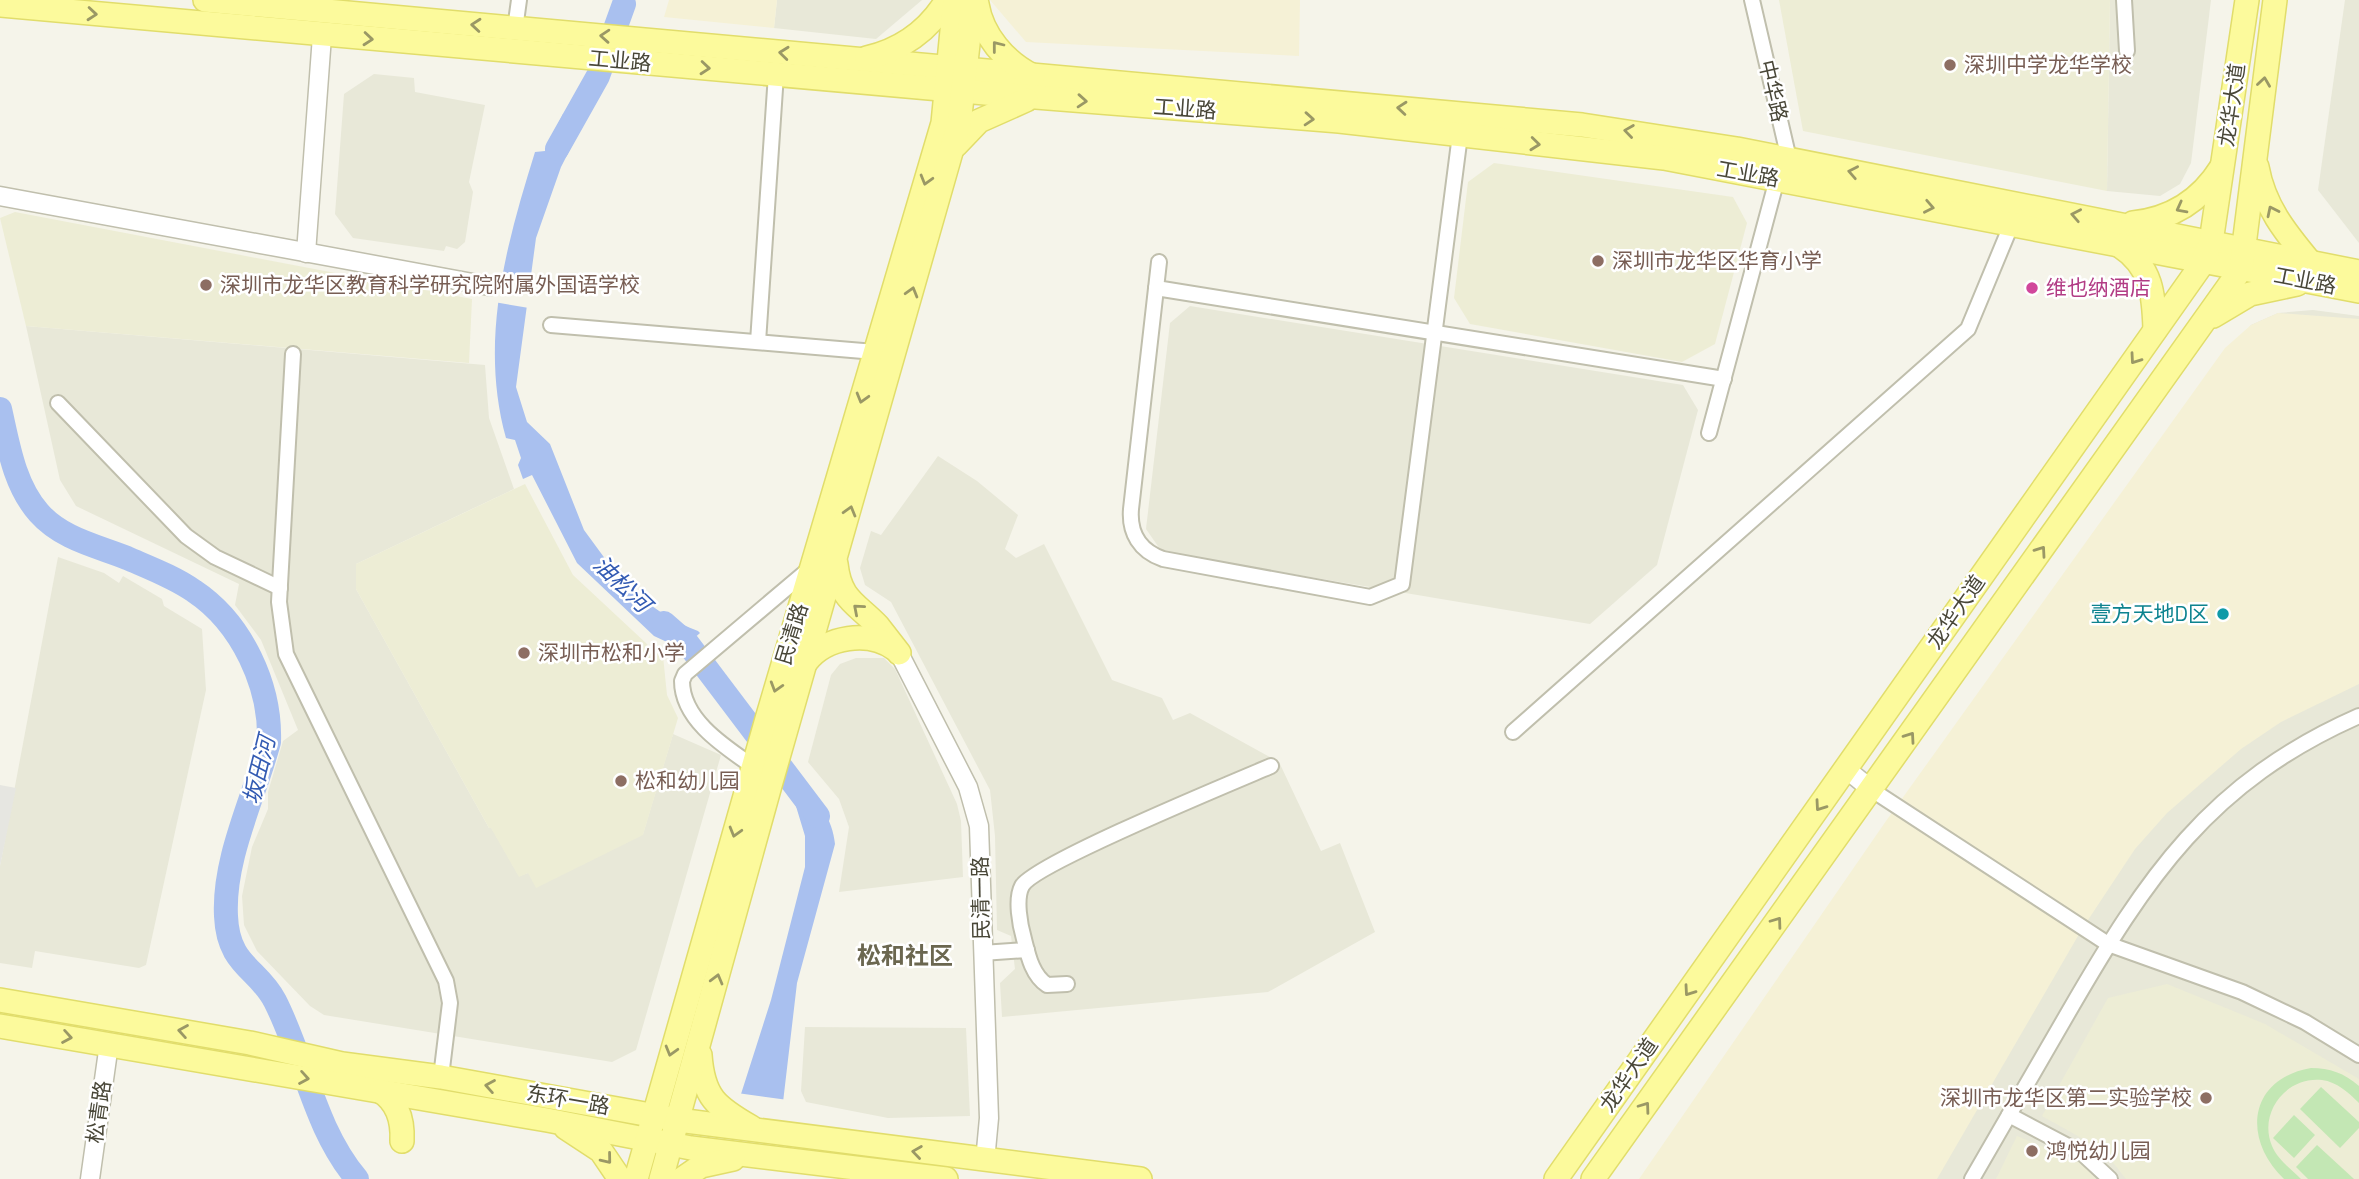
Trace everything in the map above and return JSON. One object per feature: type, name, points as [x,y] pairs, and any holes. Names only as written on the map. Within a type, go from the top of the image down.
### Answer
[{"type":"main road","name":"工业路","points":[[205,0],[515,29],[637,62],[776,74],[958,80],[1582,125],[1790,159],[2120,234],[2202,264],[2242,259],[2310,262],[2359,272]]},
{"type":"main road","points":[[852,60],[877,56],[906,42],[933,19],[947,0]]},
{"type":"main road","points":[[955,0],[958,80]]},
{"type":"main road","points":[[958,80],[974,0]]},
{"type":"main road","points":[[952,150],[979,121],[1035,87],[995,44],[985,29],[974,0]]},
{"type":"main road","name":"龙华大道","points":[[1556,1179],[2202,264],[2211,242],[2247,0]]},
{"type":"main road","name":"龙华大道","points":[[1599,1173],[2204,321],[2242,259],[2275,0]]},
{"type":"main road","name":"工业路","points":[[0,5],[322,36],[568,45],[641,39],[852,60],[958,80]]},
{"type":"main road","name":"民清路","points":[[662,1179],[769,789],[952,150],[958,80]]},
{"type":"main road","name":"民清路","points":[[636,1179],[766,719],[958,80]]},
{"type":"main road","name":"工业路","points":[[1035,87],[1664,158],[2012,223],[2211,242],[2242,259],[2332,286],[2359,291]]},
{"type":"main road","points":[[2255,150],[2263,191],[2274,217],[2310,262]]},
{"type":"main road","points":[[2155,330],[2153,291],[2149,277],[2120,234],[2179,210],[2208,187],[2223,165]]},
{"type":"main road","points":[[2204,321],[2250,294],[2282,285],[2332,286]]},
{"type":"main road","points":[[836,556],[842,591],[899,653]]},
{"type":"main road","points":[[806,662],[821,649],[853,639],[877,639],[899,653]]},
{"type":"main road","name":"东环一路","points":[[0,1000],[250,1043],[342,1064],[440,1077],[678,1120],[727,1120],[758,1131],[792,1136],[1140,1179]]},
{"type":"main road","name":"东环一路","points":[[0,1026],[647,1138],[722,1156],[788,1160],[946,1179]]},
{"type":"main road","points":[[699,1045],[705,1089],[727,1120]]},
{"type":"main road","points":[[380,1091],[390,1099],[400,1115],[402,1141]]},
{"type":"main road","points":[[547,1120],[592,1143],[607,1157],[620,1179]]},
{"type":"main road","points":[[682,1179],[722,1156]]},
{"type":"main road","points":[[1536,1179],[1569,1160]]},
{"type":"street","points":[[515,29],[519,0]]},
{"type":"street","name":"中华路","points":[[1752,0],[1790,159]]},
{"type":"street","points":[[2124,0],[2127,51]]},
{"type":"street","points":[[306,253],[322,36]]},
{"type":"street","points":[[758,342],[776,74]]},
{"type":"street","points":[[1159,262],[1131,509],[1131,525],[1137,540],[1148,552],[1163,559],[1370,597],[1402,584],[1460,135]]},
{"type":"street","points":[[1709,433],[1777,179],[1790,159]]},
{"type":"street","points":[[0,196],[489,286]]},
{"type":"street","points":[[1513,732],[1968,329],[2012,223]]},
{"type":"street","points":[[1156,288],[1724,379]]},
{"type":"street","points":[[551,325],[875,352]]},
{"type":"street","points":[[293,354],[280,589],[280,618],[286,654],[446,981],[450,1003],[440,1077]]},
{"type":"street","points":[[58,402],[186,536],[215,557],[280,589]]},
{"type":"street","points":[[754,767],[712,736],[696,718],[682,689],[685,674],[812,566]]},
{"type":"street","name":"民清一路","points":[[899,653],[910,668],[974,805],[979,837],[989,1118],[985,1161]]},
{"type":"street","points":[[1972,1179],[2108,944],[2159,868],[2222,802],[2297,748],[2359,716]]},
{"type":"street","points":[[1067,984],[1054,986],[1041,981],[1027,950],[1020,906],[1020,890],[1026,881],[1103,840],[1271,766]]},
{"type":"street","points":[[1846,769],[1872,790],[2108,944],[2242,992],[2305,1022],[2359,1055]]},
{"type":"street","points":[[982,953],[1027,950]]},
{"type":"street","name":"松青路","points":[[90,1179],[109,1044]]},
{"type":"street","points":[[2009,1115],[2083,1154],[2110,1179]]},
{"type":"shaded area","points":[[669,0],[777,0],[774,28],[664,17]]},
{"type":"shaded area","points":[[777,0],[922,0],[876,39],[774,28]]},
{"type":"shaded area","points":[[990,0],[1300,0],[1299,56],[1026,42]]},
{"type":"shaded area","name":"深圳中学龙华学校","points":[[1779,0],[2110,0],[2107,191],[1803,131]]},
{"type":"shaded area","points":[[2110,0],[2211,0],[2191,163],[2180,184],[2160,196],[2107,191]]},
{"type":"shaded area","points":[[2345,0],[2359,0],[2359,243],[2318,190]]},
{"type":"shaded area","points":[[374,74],[414,78],[415,92],[485,105],[469,182],[473,192],[465,242],[457,249],[446,246],[444,251],[353,238],[335,214],[344,94]]},
{"type":"shaded area","name":"深圳市龙华区华育小学","points":[[1494,163],[1733,197],[1747,223],[1715,344],[1682,362],[1470,324],[1454,298],[1468,182]]},
{"type":"shaded area","name":"深圳市龙华区教育科学研究院附属外国语学校","points":[[15,212],[472,299],[469,363],[26,326],[0,218]]},
{"type":"shaded area","points":[[1190,306],[1683,385],[1698,410],[1657,565],[1590,624],[1162,552],[1146,529],[1170,323]]},
{"type":"shaded area","points":[[2313,310],[2359,316],[2359,1179],[1640,1179],[2251,325],[2278,313]]},
{"type":"shaded area","points":[[2278,313],[2359,319],[2359,684],[2281,722],[2241,749],[2167,813],[2135,849],[2082,929],[1937,1179],[1639,1179],[1886,821],[2225,348],[2251,325]]},
{"type":"shaded area","points":[[26,326],[485,365],[489,418],[514,489],[356,564],[356,589],[489,828],[491,827],[519,876],[643,834],[673,734],[721,755],[636,1050],[612,1062],[324,1015],[310,1006],[257,951],[244,925],[242,896],[252,847],[268,809],[268,792],[283,741],[298,730],[261,640],[235,605],[239,584],[76,506],[60,480]]},
{"type":"shaded area","points":[[938,456],[977,481],[1018,515],[1005,549],[1016,558],[1044,544],[1112,680],[1162,698],[1173,720],[1190,713],[1279,762],[1321,851],[1340,843],[1375,932],[1268,992],[1002,1017],[1000,983],[1015,969],[1011,936],[997,930],[995,836],[990,790],[891,602],[865,585],[860,568],[871,531],[881,535]]},
{"type":"shaded area","name":"深圳市松和小学","points":[[525,484],[573,575],[647,644],[650,650],[663,656],[667,695],[678,718],[643,835],[536,888],[528,873],[519,877],[489,828],[356,589],[356,564]]},
{"type":"shaded area","points":[[58,557],[104,573],[119,583],[123,576],[162,599],[164,606],[202,629],[206,690],[146,965],[139,968],[35,951],[32,968],[0,963],[0,866]]},
{"type":"shaded area","points":[[856,658],[884,658],[895,669],[957,804],[961,821],[963,877],[839,892],[849,827],[839,799],[808,762],[831,675],[840,664]]},
{"type":"shaded area","points":[[0,785],[16,788],[0,866]]},
{"type":"shaded area","name":"深圳市龙华区第二实验学校","points":[[2167,984],[2265,1024],[2359,1079],[2359,1179],[2126,1179],[2103,1150],[2042,1116],[2108,998]]},
{"type":"shaded area","points":[[805,1027],[966,1028],[970,1116],[888,1118],[806,1102],[801,1091]]},
{"type":"shaded area","name":"鸿悦幼儿园","points":[[2017,1136],[2091,1167],[2098,1179],[1996,1179]]},
{"type":"green space","points":[[2311,1068],[2336,1072],[2353,1081],[2359,1086],[2359,1103],[2337,1085],[2322,1080],[2297,1084],[2278,1099],[2269,1121],[2272,1146],[2285,1164],[2301,1179],[2284,1179],[2262,1146],[2257,1129],[2258,1113],[2264,1097],[2274,1084],[2290,1074]]},
{"type":"green space","points":[[2321,1087],[2359,1122],[2359,1128],[2340,1148],[2300,1109]]},
{"type":"green space","points":[[2294,1115],[2315,1135],[2294,1158],[2273,1138]]},
{"type":"green space","points":[[2317,1145],[2354,1179],[2308,1179],[2296,1167]]},
{"type":"water","points":[[563,114],[581,128],[561,167],[536,238],[516,387],[527,422],[550,444],[584,530],[606,560],[636,585],[637,594],[644,600],[666,616],[700,633],[673,657],[666,657],[669,643],[654,636],[577,563],[532,475],[523,479],[518,465],[521,458],[515,440],[506,438],[498,402],[496,329],[514,222],[535,152],[545,151]]},
{"type":"water","points":[[802,780],[828,818],[835,844],[797,983],[774,1179],[728,1179],[741,1094],[771,1000],[805,867],[805,836],[795,803]]},
{"type":"pier","points":[[499,272],[533,278],[529,308],[494,302]]},
{"type":"pier","points":[[737,1093],[788,1100],[777,1179],[724,1179]]},
{"type":"waterway","name":"油松河","points":[[557,149],[598,76],[624,4]]},
{"type":"waterway","name":"坂田河","points":[[0,409],[9,450],[23,490],[48,522],[69,536],[153,569],[194,591],[226,620],[250,658],[265,699],[269,742],[229,872],[226,894],[228,933],[238,956],[275,1001],[330,1138],[357,1179]]},
{"type":"waterway","name":"油松河","points":[[664,623],[688,644],[818,816]]},
{"type":"place","name":"深圳中学龙华学校","points":[[1950,65]]},
{"type":"place","name":"深圳市龙华区华育小学","points":[[1598,261]]},
{"type":"place","name":"深圳市龙华区教育科学研究院附属外国语学校","points":[[206,285]]},
{"type":"place","name":"维也纳酒店","points":[[2032,288]]},
{"type":"place","name":"壹方天地D区","points":[[2223,614]]},
{"type":"place","name":"深圳市松和小学","points":[[524,653]]},
{"type":"place","name":"松和幼儿园","points":[[621,781]]},
{"type":"place","name":"深圳市龙华区第二实验学校","points":[[2206,1098]]},
{"type":"place","name":"鸿悦幼儿园","points":[[2032,1151]]},
{"type":"district","name":"松和社区","points":[[905,956]]}]
